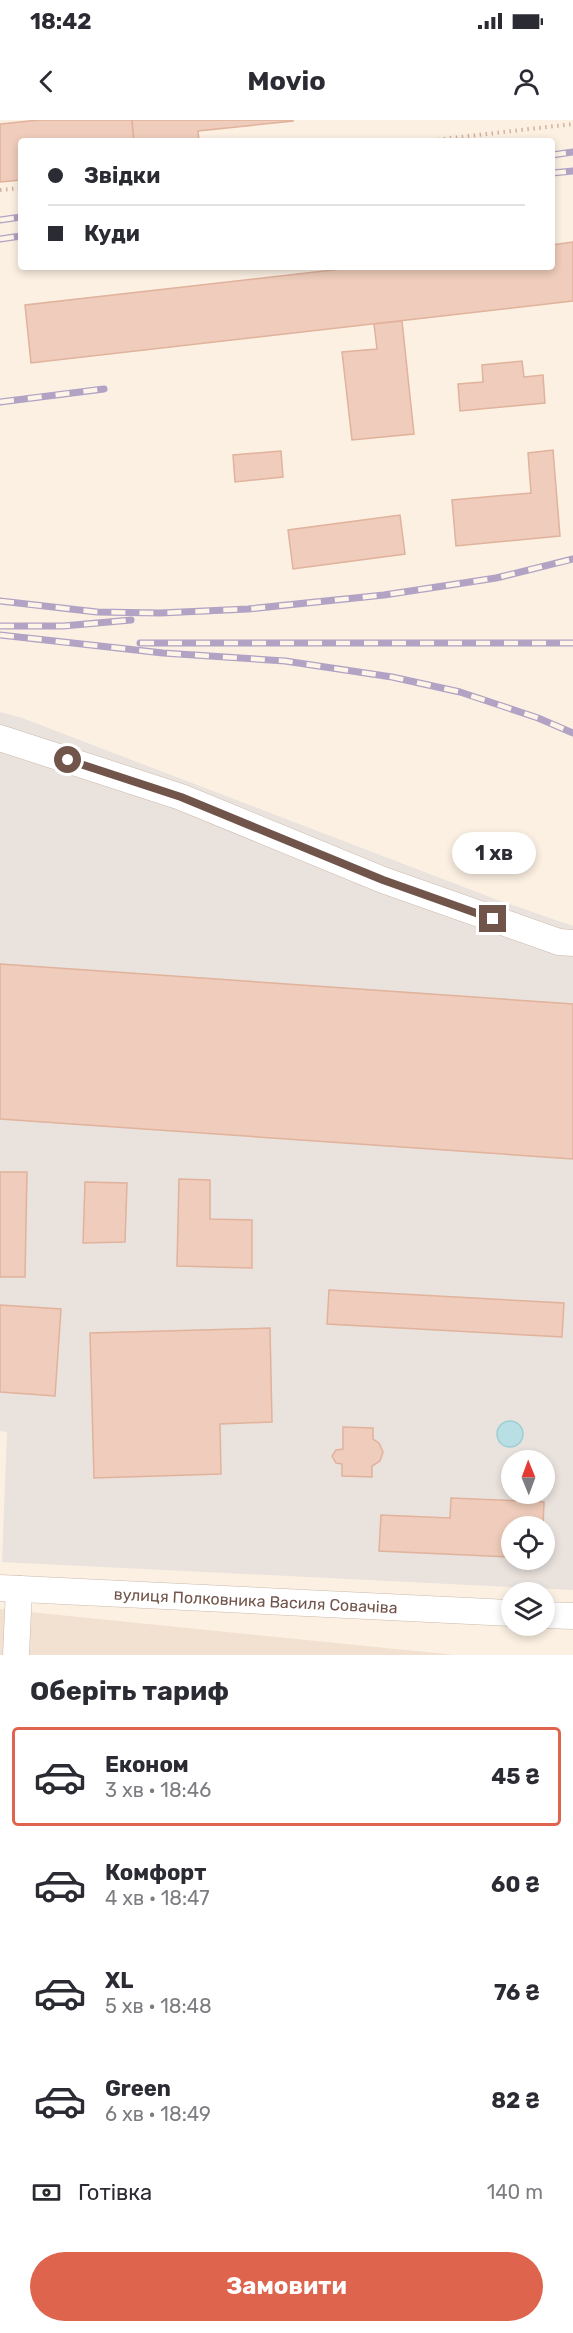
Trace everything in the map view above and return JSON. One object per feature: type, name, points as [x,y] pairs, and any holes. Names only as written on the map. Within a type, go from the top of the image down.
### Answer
[{"type":"street","points":[[0,738],[181,797],[383,880],[559,942],[573,944]]},
{"type":"street","points":[[10,1588],[16,1655]]},
{"type":"street","name":"вулиця Полковника Василя Совачіва","points":[[10,1588],[501,1612]]},
{"type":"street","points":[[555,1615],[573,1616]]},
{"type":"path","points":[[452,138],[573,124]]},
{"type":"path","points":[[0,190],[18,188]]},
{"type":"shaded area","points":[[0,712],[22,718],[495,899],[573,926],[573,1590],[555,1589],[555,1582],[501,1582],[501,1586],[2,1562],[7,1432],[0,1431]]},
{"type":"shaded area","points":[[0,1609],[455,1655],[0,1655]]},
{"type":"water","points":[[510,1421],[519,1425],[523,1434],[519,1443],[510,1447],[501,1443],[497,1434],[501,1425]]},
{"type":"building","points":[[39,120],[132,120],[134,138],[18,138],[18,180],[0,182],[0,124]]},
{"type":"building","points":[[132,120],[293,120],[198,131],[199,138],[134,138]]},
{"type":"building","points":[[573,242],[573,301],[31,363],[25,305],[333,270],[555,270],[555,245]]},
{"type":"building","points":[[402,321],[414,434],[352,440],[342,352],[377,349],[374,324]]},
{"type":"building","points":[[522,361],[524,377],[543,375],[545,403],[460,411],[458,384],[483,382],[482,365]]},
{"type":"building","points":[[553,450],[560,536],[456,546],[452,500],[531,493],[528,453]]},
{"type":"building","points":[[281,451],[283,477],[235,482],[233,455]]},
{"type":"building","points":[[400,515],[405,554],[293,569],[288,530]]},
{"type":"building","points":[[0,964],[573,1004],[573,1159],[0,1119]]},
{"type":"building","points":[[0,1172],[27,1172],[25,1277],[0,1277]]},
{"type":"building","points":[[179,1179],[210,1180],[210,1219],[252,1220],[252,1268],[177,1266]]},
{"type":"building","points":[[85,1182],[127,1183],[125,1242],[83,1243]]},
{"type":"building","points":[[329,1290],[564,1303],[562,1337],[327,1324]]},
{"type":"building","points":[[0,1305],[61,1309],[55,1396],[0,1392]]},
{"type":"building","points":[[270,1328],[272,1422],[220,1424],[221,1474],[94,1478],[90,1333]]},
{"type":"building","points":[[343,1427],[373,1428],[373,1439],[379,1443],[383,1452],[380,1461],[372,1466],[372,1477],[342,1476],[342,1464],[336,1463],[332,1456],[336,1450],[343,1449]]},
{"type":"building","points":[[451,1498],[501,1500],[501,1504],[544,1504],[543,1516],[501,1516],[501,1557],[379,1551],[381,1515],[450,1518]]},
{"type":"railway","points":[[555,155],[573,152]]},
{"type":"railway","points":[[555,173],[573,171]]},
{"type":"railway","points":[[0,220],[18,217]]},
{"type":"railway","points":[[0,239],[18,236]]},
{"type":"railway","points":[[0,402],[104,389]]},
{"type":"railway","points":[[0,601],[97,612],[160,613],[248,609],[384,595],[496,578],[573,559]]},
{"type":"railway","points":[[0,626],[63,626],[131,620]]},
{"type":"railway","points":[[0,635],[163,653],[285,661],[392,677],[460,692],[538,718],[573,733]]},
{"type":"railway","points":[[140,643],[573,643]]},
{"type":"route","points":[[68,760],[181,797],[383,880],[493,919]]}]
